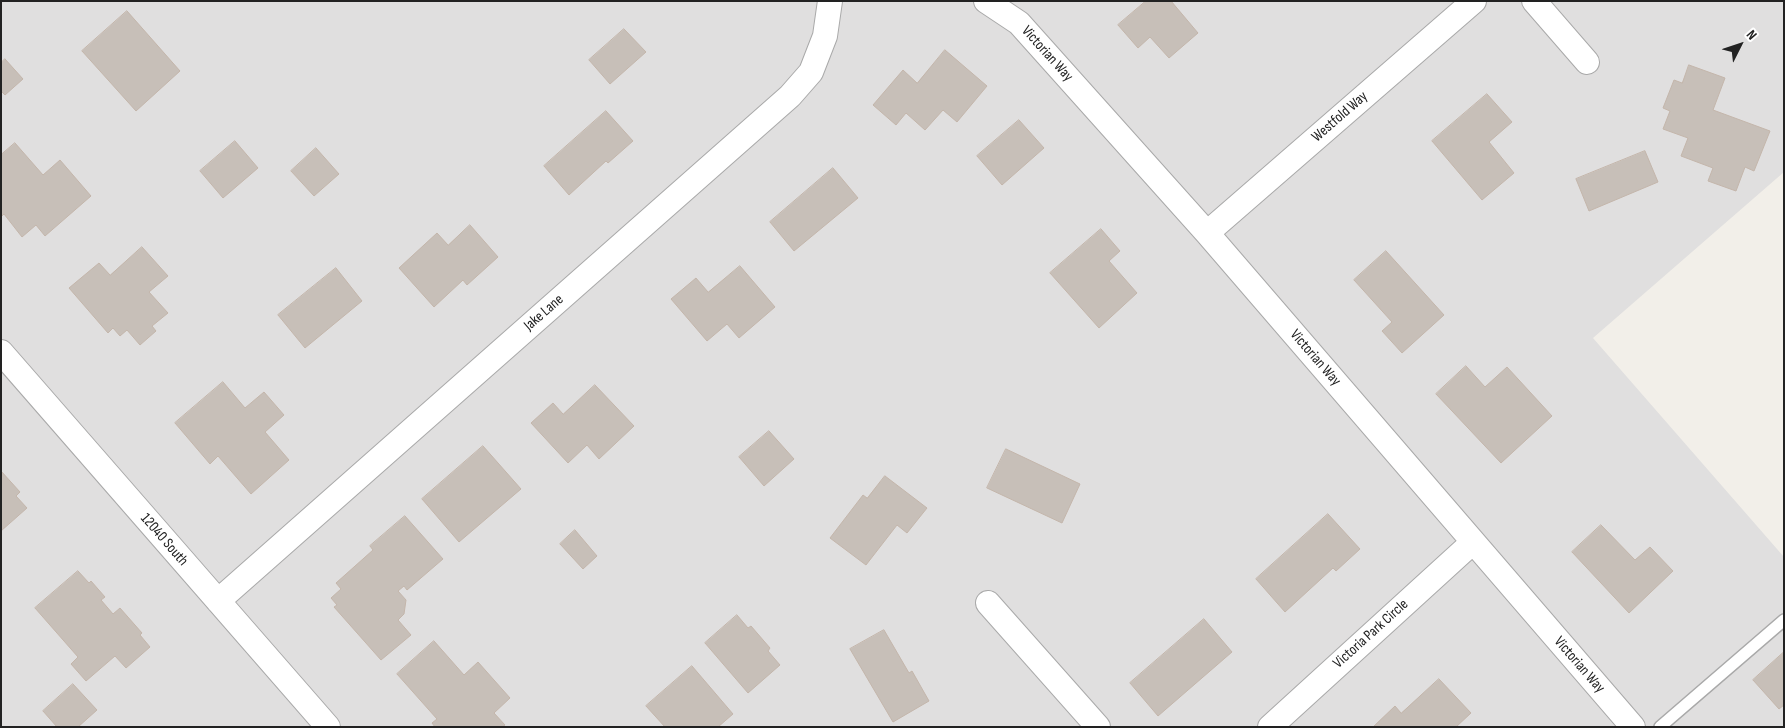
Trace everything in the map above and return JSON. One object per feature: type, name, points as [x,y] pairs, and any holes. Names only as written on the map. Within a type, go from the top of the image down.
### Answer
[{"type":"street","name":"Jake Lane","points":[[218,601],[790,96],[811,72],[826,36],[830,1]]},
{"type":"street","name":"Victorian Way","points":[[986,1],[1019,23],[1207,233],[1633,727]]},
{"type":"street","name":"Westfold Way","points":[[1207,233],[1474,1]]},
{"type":"street","points":[[1534,1],[1587,62]]},
{"type":"street","name":"12040 South","points":[[1,352],[328,727]]},
{"type":"street","name":"Victoria Park Circle","points":[[1270,727],[1473,542]]},
{"type":"street","points":[[988,603],[1098,727]]},
{"type":"lane","points":[[1660,727],[1784,620]]},
{"type":"shaded area","points":[[1,1],[1784,1],[1784,172],[1593,338],[1784,557],[1784,727],[1,727]]},
{"type":"building","points":[[1146,1],[1171,1],[1198,33],[1169,58],[1150,37],[1138,48],[1118,25]]},
{"type":"building","points":[[127,11],[180,71],[136,111],[82,51]]},
{"type":"building","points":[[624,29],[646,52],[610,84],[589,60]]},
{"type":"building","points":[[945,50],[987,86],[957,122],[943,110],[925,130],[906,113],[896,125],[873,105],[903,70],[917,83]]},
{"type":"building","points":[[5,59],[23,79],[5,95],[1,91],[1,63]]},
{"type":"building","points":[[1689,65],[1725,78],[1713,110],[1770,131],[1754,171],[1745,167],[1736,191],[1708,181],[1713,168],[1681,156],[1688,138],[1663,129],[1670,111],[1663,108],[1674,80],[1682,83]]},
{"type":"building","points":[[1487,94],[1512,122],[1489,142],[1514,173],[1482,200],[1432,141]]},
{"type":"building","points":[[606,111],[633,141],[608,163],[606,161],[569,195],[544,166]]},
{"type":"building","points":[[1019,120],[1044,148],[1002,185],[977,156]]},
{"type":"building","points":[[235,141],[258,168],[223,198],[200,171]]},
{"type":"building","points":[[15,143],[43,175],[60,160],[91,196],[45,236],[36,225],[22,237],[4,214],[1,217],[1,155]]},
{"type":"building","points":[[316,148],[339,174],[314,196],[291,171]]},
{"type":"building","points":[[1645,151],[1658,182],[1589,211],[1576,179]]},
{"type":"building","points":[[833,168],[858,198],[794,251],[770,222]]},
{"type":"building","points":[[470,225],[498,257],[467,285],[463,280],[434,307],[399,268],[437,233],[448,245]]},
{"type":"building","points":[[1101,229],[1120,251],[1109,261],[1137,293],[1099,328],[1050,273]]},
{"type":"building","points":[[142,247],[168,276],[149,292],[168,313],[152,326],[156,331],[140,345],[127,330],[120,336],[113,328],[108,333],[69,288],[99,263],[110,275]]},
{"type":"building","points":[[1386,251],[1444,315],[1402,353],[1382,331],[1392,322],[1354,280]]},
{"type":"building","points":[[740,266],[775,307],[739,338],[727,324],[707,341],[671,299],[696,278],[708,292]]},
{"type":"building","points":[[336,268],[362,301],[305,348],[278,315]]},
{"type":"building","points":[[1466,366],[1485,387],[1507,367],[1552,416],[1501,463],[1436,394]]},
{"type":"building","points":[[223,382],[245,408],[264,392],[284,415],[265,432],[289,460],[251,494],[218,456],[210,464],[175,423]]},
{"type":"building","points":[[595,385],[634,426],[599,459],[587,445],[568,463],[531,423],[553,403],[563,414]]},
{"type":"building","points":[[769,431],[794,459],[764,486],[739,457]]},
{"type":"building","points":[[483,446],[521,489],[459,542],[422,499]]},
{"type":"building","points":[[1006,449],[1080,484],[1062,523],[987,488]]},
{"type":"building","points":[[1,471],[20,492],[16,496],[27,508],[1,531]]},
{"type":"building","points":[[885,476],[927,508],[907,533],[897,525],[866,565],[830,538],[863,495],[867,498]]},
{"type":"building","points":[[1328,514],[1360,549],[1336,571],[1333,568],[1285,612],[1256,579]]},
{"type":"building","points":[[405,516],[443,559],[407,590],[404,586],[398,591],[406,600],[404,614],[398,620],[411,635],[381,660],[334,607],[337,605],[331,598],[341,589],[336,583],[373,550],[370,546]]},
{"type":"building","points":[[1601,525],[1635,560],[1650,547],[1673,571],[1629,613],[1572,552]]},
{"type":"building","points":[[575,530],[597,556],[583,569],[560,544]]},
{"type":"building","points":[[78,571],[89,583],[91,581],[105,597],[101,600],[113,614],[120,608],[142,633],[140,635],[150,647],[126,668],[115,656],[86,681],[71,664],[78,657],[35,608]]},
{"type":"building","points":[[737,615],[748,628],[751,626],[770,648],[768,651],[780,665],[748,693],[705,643]]},
{"type":"building","points":[[1204,619],[1232,652],[1158,716],[1130,683]]},
{"type":"building","points":[[884,630],[909,673],[912,671],[929,701],[893,722],[850,649]]},
{"type":"building","points":[[434,641],[464,675],[478,662],[510,698],[494,713],[505,725],[502,727],[435,727],[432,723],[437,719],[397,674]]},
{"type":"building","points":[[1784,652],[1784,705],[1779,709],[1753,680]]},
{"type":"building","points":[[692,666],[733,714],[718,727],[665,727],[646,706]]},
{"type":"building","points":[[1439,679],[1471,713],[1456,727],[1373,727],[1395,706],[1401,713]]},
{"type":"building","points":[[73,684],[97,710],[78,727],[57,727],[43,711]]}]
